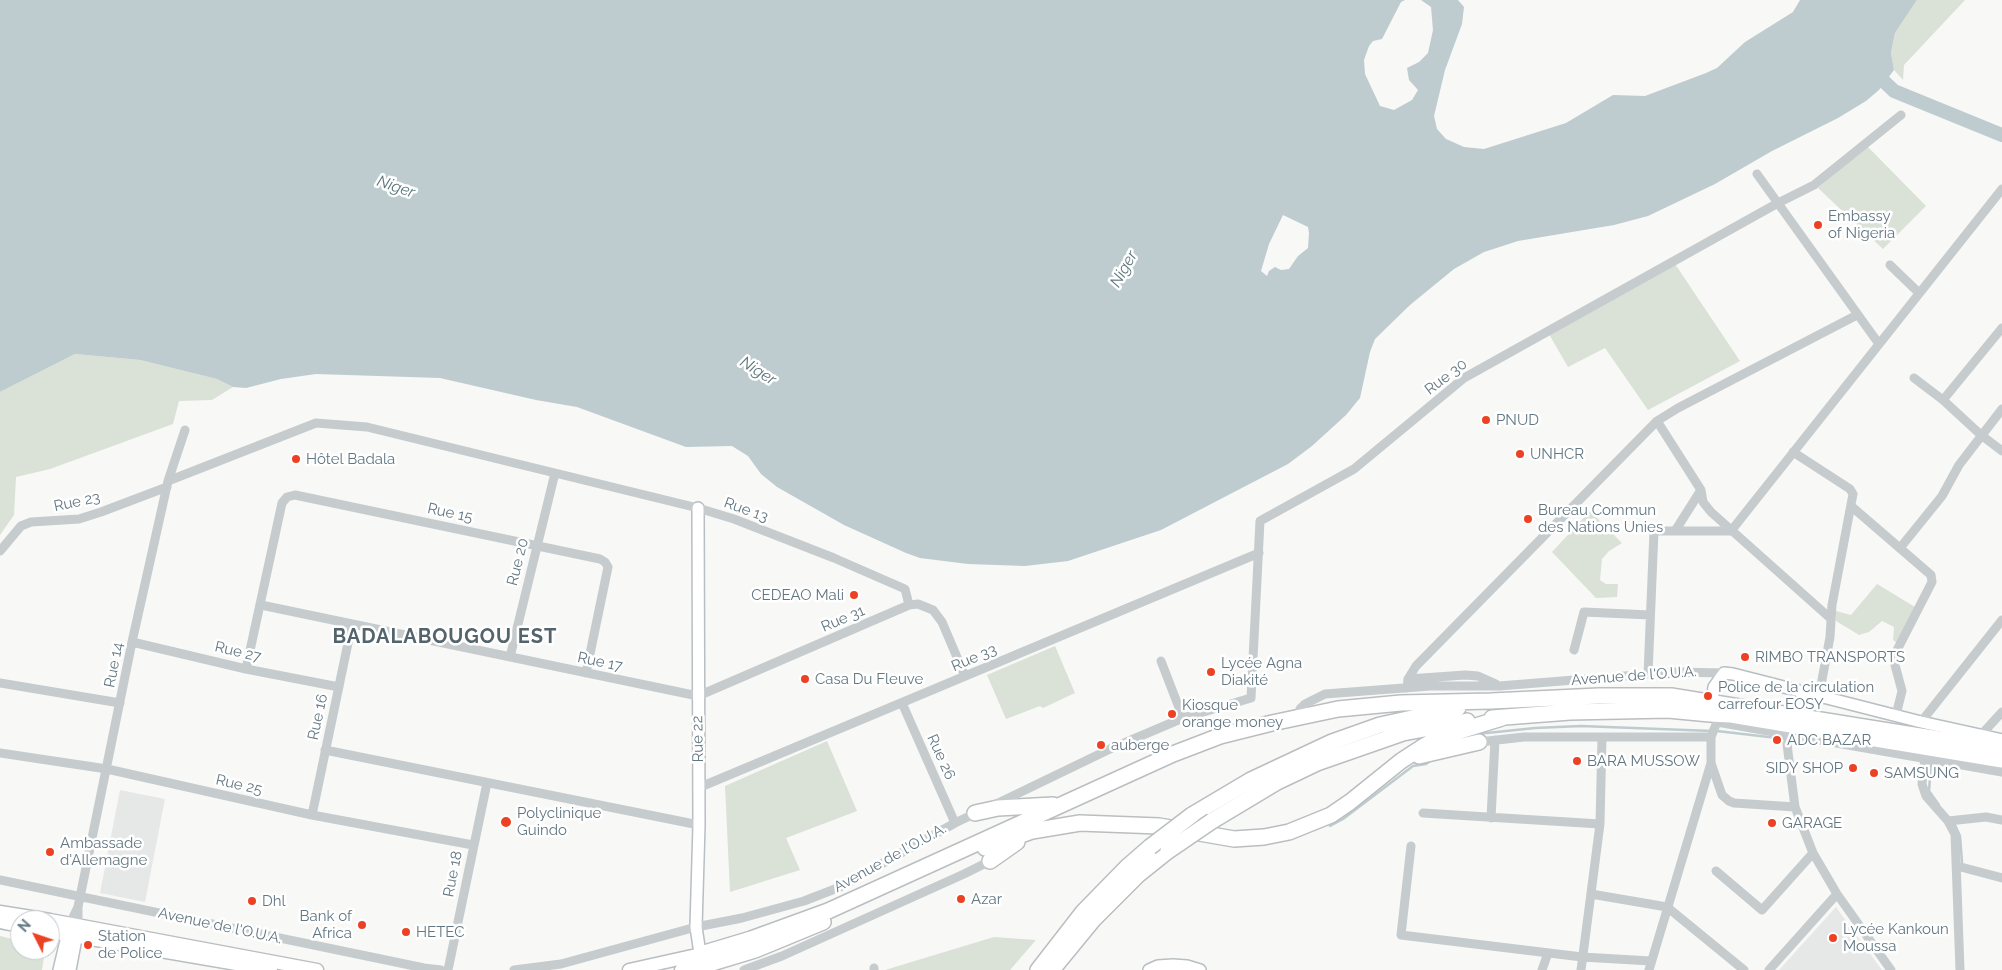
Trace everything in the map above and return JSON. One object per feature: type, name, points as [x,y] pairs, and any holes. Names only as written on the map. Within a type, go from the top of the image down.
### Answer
[{"type":"highway","name":"Avenue de l'O.U.A.","points":[[1491,701],[1639,694],[1671,696],[1713,712],[2002,760]]},
{"type":"highway","points":[[702,963],[751,939],[828,911],[1059,804],[1173,754],[1220,736],[1298,716],[1401,703],[1491,701]]},
{"type":"highway","points":[[1038,970],[1083,912],[1127,867],[1192,815],[1252,780],[1332,742],[1380,725],[1491,701]]},
{"type":"highway","name":"Avenue de l'O.U.A.","points":[[1502,718],[1570,712],[1668,710],[1713,712],[2002,749]]},
{"type":"highway","points":[[702,963],[755,950],[802,932],[984,848],[1032,831],[1080,822],[1103,822],[1159,826],[1234,839],[1280,834],[1331,815],[1401,761],[1440,737],[1502,718]]},
{"type":"highway","points":[[1052,970],[1093,920],[1138,875],[1168,851],[1212,821],[1277,782],[1317,763],[1403,733],[1470,720],[1502,718]]},
{"type":"highway","points":[[1401,761],[1479,742]]},
{"type":"highway","points":[[976,813],[998,808],[1059,804]]},
{"type":"highway","points":[[990,861],[1032,831]]},
{"type":"main road","name":"Avenue de l'O.U.A.","points":[[60,924],[73,930],[271,970]]},
{"type":"main road","name":"Avenue de l'O.U.A.","points":[[60,931],[73,930],[317,970]]},
{"type":"main road","points":[[629,970],[702,963]]},
{"type":"main road","points":[[681,970],[702,963]]},
{"type":"street","name":"Rue 30","points":[[1251,698],[1260,521],[1354,470],[1464,378],[1778,203],[1814,185],[1901,115]]},
{"type":"street","points":[[1758,174],[1879,344]]},
{"type":"street","points":[[1731,531],[2002,189]]},
{"type":"street","points":[[1890,265],[1919,293]]},
{"type":"street","points":[[1408,683],[1416,666],[1658,422],[1678,408],[1857,314]]},
{"type":"street","points":[[1943,400],[2002,328]]},
{"type":"street","points":[[1914,378],[1943,400],[1981,435],[2002,451]]},
{"type":"street","points":[[1900,548],[1942,496],[1959,465],[2002,409]]},
{"type":"street","points":[[1658,422],[1700,490],[1703,502],[1731,531],[1830,618]]},
{"type":"street","name":"Rue 23","points":[[0,551],[21,526],[31,522],[79,519],[101,512],[316,423],[367,427],[555,473]]},
{"type":"street","name":"Rue 14","points":[[73,930],[132,642],[168,484],[185,430]]},
{"type":"street","points":[[1793,452],[1850,489],[1853,494],[1830,618],[1830,637],[1819,696]]},
{"type":"street","name":"Rue 13","points":[[555,473],[734,518],[905,589],[909,606]]},
{"type":"street","name":"Rue 20","points":[[510,657],[555,473]]},
{"type":"street","points":[[1675,531],[1700,490]]},
{"type":"street","name":"Rue 15","points":[[261,606],[282,503],[287,497],[295,495],[536,545],[606,562],[608,567],[586,673]]},
{"type":"street","points":[[1851,506],[1931,574],[1932,582],[1895,654],[1895,665],[1902,691],[1896,715]]},
{"type":"street","name":"Rue 22","points":[[698,508],[699,826],[696,927],[702,963]]},
{"type":"street","points":[[1648,674],[1654,531],[1731,531]]},
{"type":"street","name":"Rue 33","points":[[698,788],[1259,553]]},
{"type":"street","points":[[909,606],[918,604],[933,610],[942,622],[965,676]]},
{"type":"street","points":[[246,669],[261,606]]},
{"type":"street","name":"Rue 17","points":[[261,606],[698,696]]},
{"type":"street","name":"Rue 31","points":[[698,696],[909,606]]},
{"type":"street","points":[[1574,650],[1584,612],[1650,614]]},
{"type":"street","points":[[1921,722],[2002,620]]},
{"type":"street","name":"Rue 16","points":[[312,815],[352,624]]},
{"type":"street","name":"Rue 27","points":[[132,642],[246,669],[339,687]]},
{"type":"street","points":[[1161,661],[1183,718]]},
{"type":"street","name":"Avenue de l'O.U.A.","points":[[1298,716],[1300,709],[1305,704],[1326,694],[1408,683],[1499,686],[1675,672],[1724,673],[1750,677],[1921,722],[2002,740]]},
{"type":"street","points":[[1411,846],[1402,935],[1650,966],[1711,763],[1714,687],[1724,673]]},
{"type":"street","points":[[0,683],[120,703]]},
{"type":"street","name":"Avenue de l'O.U.A.","points":[[514,970],[561,964],[696,927],[742,918],[804,901],[840,887],[955,823],[1110,748],[1183,718],[1251,698]]},
{"type":"street","name":"Rue 26","points":[[902,703],[955,823]]},
{"type":"street","name":"Avenue de l'O.U.A.","points":[[1713,712],[1792,736],[2002,772]]},
{"type":"street","points":[[1980,736],[2002,712]]},
{"type":"street","points":[[1792,736],[1787,744],[1796,806],[1812,853],[1837,894],[1891,970]]},
{"type":"street","points":[[1581,970],[1600,824],[1602,737]]},
{"type":"street","points":[[1479,742],[1524,738],[1711,737]]},
{"type":"street","points":[[1491,818],[1495,740]]},
{"type":"street","points":[[325,750],[699,826]]},
{"type":"street","name":"Rue 25","points":[[0,753],[107,769],[312,815],[473,845]]},
{"type":"street","points":[[1925,758],[1922,784],[1926,796],[1948,821],[1954,834],[1957,866],[1960,970]]},
{"type":"street","points":[[1711,763],[1722,796],[1729,801],[1796,806]]},
{"type":"street","name":"Rue 18","points":[[448,970],[486,783]]},
{"type":"street","points":[[1423,814],[1600,824]]},
{"type":"street","points":[[1948,821],[1986,817],[2002,820]]},
{"type":"street","points":[[1716,871],[1762,910],[1812,853]]},
{"type":"street","points":[[744,970],[791,952],[990,861]]},
{"type":"street","points":[[1957,866],[2002,878]]},
{"type":"street","name":"Avenue de l'O.U.A.","points":[[0,880],[441,970]]},
{"type":"street","points":[[1591,894],[1667,907],[1744,970]]},
{"type":"street","points":[[1770,970],[1837,894]]},
{"type":"street","points":[[59,970],[73,930]]},
{"type":"street","points":[[70,970],[73,930]]},
{"type":"street","points":[[1542,970],[1548,953]]},
{"type":"street","points":[[1149,970],[1158,966],[1173,964],[1200,970]]},
{"type":"shaded area","points":[[1917,0],[1965,0],[1904,65],[1903,80],[1894,70],[1891,53],[1895,33]]},
{"type":"shaded area","points":[[1867,146],[1926,206],[1883,249],[1818,188]]},
{"type":"shaded area","points":[[1671,258],[1740,361],[1648,410],[1605,348],[1568,367],[1546,329]]},
{"type":"shaded area","points":[[75,354],[140,360],[217,379],[233,387],[212,400],[179,401],[173,424],[50,469],[16,477],[14,515],[0,535],[0,392]]},
{"type":"shaded area","points":[[1590,511],[1622,543],[1609,551],[1602,559],[1600,580],[1606,584],[1618,584],[1617,597],[1596,598],[1552,552]]},
{"type":"shaded area","points":[[1877,584],[1915,607],[1897,643],[1893,640],[1894,627],[1882,621],[1869,632],[1859,635],[1836,621],[1836,611],[1851,615]]},
{"type":"shaded area","points":[[1055,646],[1075,693],[1043,708],[1040,706],[1006,719],[987,675]]},
{"type":"shaded area","points":[[827,741],[857,811],[786,838],[800,870],[730,892],[725,786]]},
{"type":"shaded area","points":[[120,790],[165,799],[145,902],[100,893]]},
{"type":"shaded area","name":"Lycée Kankoun Moussa","points":[[1836,907],[1882,970],[1779,970]]},
{"type":"shaded area","points":[[0,936],[10,938],[10,960],[44,960],[42,970],[0,970]]},
{"type":"shaded area","points":[[994,937],[1036,940],[1010,970],[885,970]]},
{"type":"water","name":"Niger","points":[[0,0],[1405,0],[1401,2],[1382,39],[1373,41],[1369,46],[1364,60],[1365,74],[1380,106],[1394,110],[1412,100],[1418,90],[1409,80],[1407,68],[1419,62],[1428,53],[1433,30],[1431,7],[1421,0],[1458,0],[1464,7],[1462,24],[1445,70],[1434,116],[1437,129],[1446,139],[1464,147],[1484,149],[1566,123],[1613,95],[1645,96],[1717,68],[1745,42],[1793,12],[1800,0],[1917,0],[1895,33],[1891,53],[1894,70],[1879,90],[1866,101],[1715,184],[1648,216],[1614,225],[1518,241],[1484,252],[1454,269],[1410,305],[1375,339],[1370,352],[1360,398],[1346,415],[1312,446],[1288,464],[1161,530],[1068,561],[1025,566],[968,564],[920,558],[844,525],[777,487],[761,474],[748,456],[732,446],[686,447],[577,407],[536,400],[440,378],[316,374],[281,379],[246,388],[233,387],[217,379],[140,360],[75,354],[0,392]],"holes":[[[1283,215],[1308,227],[1308,248],[1298,256],[1289,269],[1281,270],[1275,267],[1269,271],[1267,276],[1261,271],[1269,244]]]},
{"type":"waterway","points":[[1872,70],[1894,91],[2002,135]]},
{"type":"waterway","points":[[1470,737],[1477,734],[1535,728],[1581,726],[1712,731]]},
{"type":"waterway","points":[[1717,731],[1786,739]]},
{"type":"waterway","points":[[1330,826],[1343,819],[1413,766],[1426,764],[1432,760]]},
{"type":"waterway","points":[[1931,763],[1929,791],[1939,805]]},
{"type":"waterway","points":[[1955,825],[1960,836],[1962,862]]},
{"type":"place","name":"Embassy of Nigeria","points":[[1818,225]]},
{"type":"place","name":"PNUD","points":[[1486,420]]},
{"type":"place","name":"UNHCR","points":[[1520,454]]},
{"type":"place","name":"Hôtel Badala","points":[[296,459]]},
{"type":"place","name":"Bureau Commun des Nations Unies","points":[[1528,519]]},
{"type":"place","name":"CEDEAO Mali","points":[[854,595]]},
{"type":"place","name":"RIMBO TRANSPORTS","points":[[1745,657]]},
{"type":"place","name":"Lycée Agna Diakité","points":[[1211,672]]},
{"type":"place","name":"Casa Du Fleuve","points":[[805,679]]},
{"type":"place","name":"Police de la circulation carrefour EOSY","points":[[1708,696]]},
{"type":"place","name":"Kiosque orange money","points":[[1172,714]]},
{"type":"place","name":"ADC BAZAR","points":[[1777,740]]},
{"type":"place","name":"auberge","points":[[1101,745]]},
{"type":"place","name":"BARA MUSSOW","points":[[1577,761]]},
{"type":"place","name":"SIDY SHOP","points":[[1853,768]]},
{"type":"place","name":"SAMSUNG","points":[[1874,773]]},
{"type":"place","name":"Polyclinique Guindo","points":[[506,822]]},
{"type":"place","name":"GARAGE","points":[[1772,823]]},
{"type":"place","name":"Ambassade d'Allemagne","points":[[50,852]]},
{"type":"place","name":"Azar","points":[[961,899]]},
{"type":"place","name":"Dhl","points":[[252,901]]},
{"type":"place","name":"Bank of Africa","points":[[362,925]]},
{"type":"place","name":"HETEC","points":[[406,932]]},
{"type":"place","name":"Lycée Kankoun Moussa","points":[[1833,938]]},
{"type":"place","name":"Station de Police","points":[[88,945]]},
{"type":"district","name":"BADALABOUGOU EST","points":[[445,637]]}]
